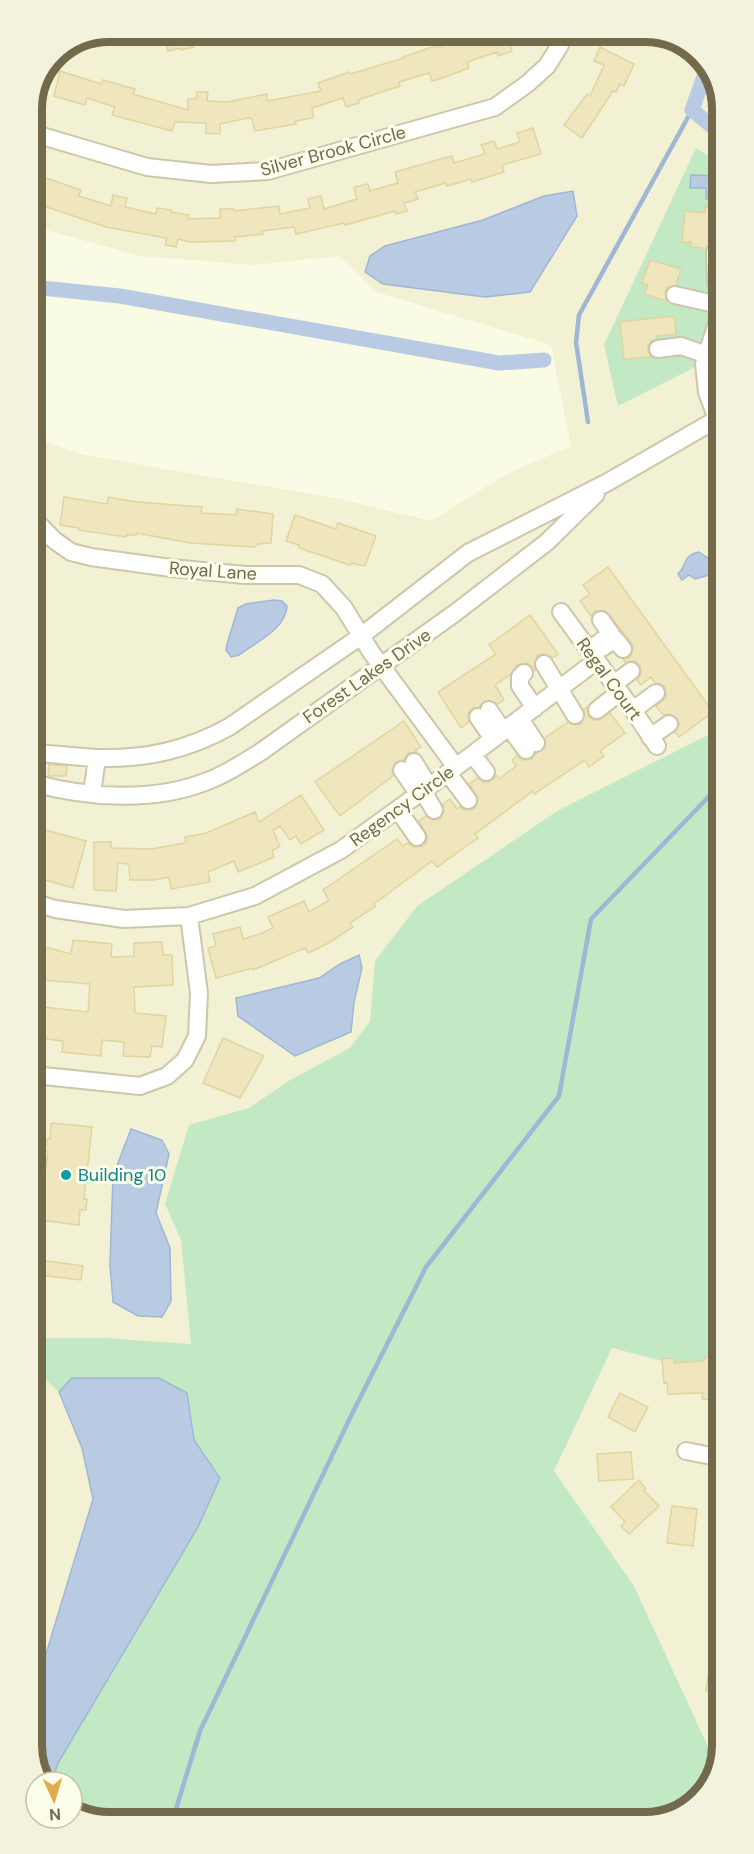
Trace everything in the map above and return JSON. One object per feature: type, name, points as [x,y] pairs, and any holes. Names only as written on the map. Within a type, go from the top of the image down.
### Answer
[{"type":"street","name":"Silver Brook Circle","points":[[42,136],[147,167],[211,174],[268,171],[495,107],[547,66],[561,42]]},
{"type":"street","points":[[675,295],[712,303]]},
{"type":"street","points":[[712,339],[704,364],[707,392],[712,405]]},
{"type":"street","points":[[658,349],[681,346],[707,355]]},
{"type":"street","name":"Forest Lakes Drive","points":[[42,754],[97,758],[157,754],[183,748],[209,738],[229,727],[361,636],[468,553],[608,482],[712,424]]},
{"type":"street","name":"Forest Lakes Drive","points":[[42,785],[63,791],[131,795],[167,792],[208,781],[232,770],[455,613],[547,542],[608,482]]},
{"type":"street","name":"Royal Lane","points":[[42,526],[54,540],[70,552],[91,557],[244,575],[299,575],[322,584],[344,608],[371,652],[452,770],[468,800]]},
{"type":"street","name":"Regal Court","points":[[561,612],[633,710],[653,742],[669,724]]},
{"type":"street","points":[[592,655],[611,634],[601,620]]},
{"type":"street","points":[[592,655],[615,639],[623,650]]},
{"type":"street","name":"Regency Circle","points":[[42,905],[55,909],[124,919],[189,916],[255,896],[341,850],[398,810],[559,689],[592,655]]},
{"type":"street","points":[[544,664],[575,715]]},
{"type":"street","points":[[597,710],[631,671]]},
{"type":"street","points":[[524,674],[519,677],[520,686],[535,708]]},
{"type":"street","points":[[633,710],[656,693]]},
{"type":"street","points":[[483,713],[531,747]]},
{"type":"street","points":[[473,755],[486,772]]},
{"type":"street","points":[[92,793],[97,758]]},
{"type":"street","points":[[408,766],[434,810]]},
{"type":"street","points":[[398,810],[417,837]]},
{"type":"street","points":[[42,1076],[141,1086],[167,1076],[185,1060],[197,1036],[199,993],[189,916]]},
{"type":"street","points":[[686,1451],[712,1456]]},
{"type":"shaded area","points":[[649,42],[671,47],[686,56],[701,72],[708,87],[712,109],[712,733],[557,811],[417,906],[375,961],[370,1021],[350,1048],[290,1080],[249,1108],[189,1126],[165,1204],[181,1240],[191,1344],[106,1338],[42,1338],[42,441],[84,455],[335,498],[431,521],[507,474],[571,446],[551,345],[376,292],[339,256],[253,265],[140,256],[42,229],[42,105],[44,92],[53,72],[62,62],[72,53],[96,43]]},
{"type":"shaded area","points":[[696,148],[712,158],[712,359],[618,406],[604,345]]},
{"type":"shaded area","points":[[712,733],[712,1365],[700,1371],[612,1348],[554,1471],[634,1586],[711,1754],[708,1767],[701,1782],[686,1798],[667,1808],[645,1812],[105,1812],[87,1808],[84,1807],[84,1770],[56,1770],[58,1763],[198,1527],[220,1478],[194,1440],[187,1393],[158,1378],[72,1378],[59,1392],[42,1376],[42,1338],[106,1338],[191,1344],[181,1240],[165,1204],[189,1125],[249,1108],[290,1080],[350,1048],[370,1021],[375,961],[417,906],[557,811]]},
{"type":"shaded area","points":[[612,1348],[700,1371],[712,1365],[711,1754],[634,1586],[554,1471]]},
{"type":"shaded area","points":[[42,1376],[59,1392],[82,1448],[93,1499],[42,1667]]},
{"type":"water","points":[[691,175],[712,176],[712,199],[706,199],[706,188],[690,188]]},
{"type":"water","points":[[573,191],[577,216],[530,292],[485,297],[383,284],[365,272],[370,256],[385,246],[483,220],[544,196]]},
{"type":"water","points":[[699,552],[708,558],[712,557],[712,577],[709,575],[695,579],[689,575],[682,580],[678,574],[690,556]]},
{"type":"water","points":[[282,601],[287,606],[281,622],[261,640],[239,655],[231,657],[226,650],[238,608],[246,604]]},
{"type":"water","points":[[359,955],[362,968],[354,1002],[351,1032],[295,1056],[238,1016],[236,998],[319,978]]},
{"type":"water","points":[[131,1129],[162,1140],[169,1154],[156,1213],[170,1248],[171,1301],[162,1317],[138,1316],[113,1302],[110,1265],[113,1176]]},
{"type":"water","points":[[72,1378],[159,1378],[187,1393],[194,1440],[220,1478],[198,1527],[56,1770],[47,1770],[42,1745],[42,1667],[93,1499],[82,1448],[59,1392]]},
{"type":"building","points":[[166,42],[201,43],[193,45],[194,47],[168,51]]},
{"type":"building","points":[[456,42],[509,42],[512,51],[498,56],[497,52],[467,62],[469,68],[432,81],[429,73],[399,82],[400,86],[358,100],[359,103],[346,107],[343,98],[312,108],[313,118],[295,121],[296,124],[255,131],[252,119],[248,118],[220,124],[220,134],[206,133],[206,123],[175,122],[172,131],[112,115],[115,107],[87,98],[85,105],[54,96],[60,71],[101,84],[103,80],[135,89],[133,94],[188,110],[188,99],[196,99],[197,92],[208,92],[207,101],[227,102],[267,94],[267,101],[321,91],[318,83],[349,72],[350,74],[404,58],[435,46],[436,48]]},
{"type":"building","points":[[600,47],[634,64],[624,86],[620,84],[616,92],[613,91],[582,138],[564,125],[587,94],[590,96],[604,65],[594,61]]},
{"type":"building","points":[[533,128],[541,154],[502,165],[504,172],[472,182],[471,179],[447,186],[446,183],[415,192],[418,199],[404,203],[407,211],[396,214],[395,211],[345,225],[344,223],[296,234],[294,227],[235,237],[235,241],[190,242],[178,239],[176,247],[165,245],[167,238],[106,227],[42,205],[43,177],[81,190],[79,196],[111,206],[113,195],[127,198],[125,207],[156,214],[157,208],[171,210],[171,212],[189,215],[188,219],[220,218],[220,209],[234,209],[234,211],[279,206],[280,214],[310,208],[308,199],[321,196],[324,209],[357,199],[354,187],[368,184],[370,191],[398,183],[395,172],[452,156],[454,163],[485,154],[481,145],[494,141],[497,149],[520,142],[517,133]]},
{"type":"building","points":[[705,207],[712,208],[712,243],[705,251],[702,251],[702,248],[691,247],[691,242],[682,242],[685,211],[705,213]]},
{"type":"building","points":[[650,260],[681,269],[676,285],[668,287],[665,292],[667,301],[644,294],[648,285],[642,283]]},
{"type":"building","points":[[674,316],[676,334],[657,336],[657,339],[651,341],[648,351],[651,357],[624,359],[620,322]]},
{"type":"building","points":[[64,497],[107,504],[108,497],[137,502],[202,507],[201,513],[236,515],[237,509],[273,514],[271,543],[258,544],[254,547],[190,543],[136,533],[136,535],[126,535],[126,537],[78,530],[79,528],[60,525]]},
{"type":"building","points":[[295,515],[336,529],[338,523],[376,536],[365,566],[351,563],[350,565],[299,548],[299,545],[286,541]]},
{"type":"building","points":[[608,567],[712,713],[679,737],[675,732],[679,724],[677,718],[669,714],[663,715],[656,706],[666,698],[665,687],[655,683],[651,677],[641,685],[637,680],[641,674],[640,665],[634,661],[625,662],[623,659],[629,658],[632,653],[631,642],[606,611],[595,611],[591,616],[580,601],[590,594],[583,585]]},
{"type":"building","points":[[530,615],[558,654],[553,658],[544,654],[538,655],[534,671],[527,663],[517,665],[510,675],[495,685],[504,700],[498,704],[488,700],[479,707],[473,708],[468,713],[469,722],[461,728],[438,692],[496,654],[489,645]]},
{"type":"building","points":[[587,707],[588,716],[594,720],[599,720],[610,713],[625,733],[600,751],[604,756],[589,767],[585,760],[534,794],[533,791],[475,834],[478,838],[437,867],[432,861],[374,904],[376,906],[350,923],[353,927],[327,944],[308,953],[305,948],[253,970],[253,968],[216,978],[208,948],[216,946],[213,934],[240,927],[243,939],[260,934],[273,928],[268,917],[304,901],[309,912],[329,900],[323,890],[397,839],[403,846],[408,843],[413,847],[423,846],[427,841],[427,835],[419,821],[426,816],[433,820],[440,819],[444,811],[443,804],[450,799],[457,809],[460,807],[464,810],[474,809],[478,798],[469,784],[478,778],[483,782],[488,782],[496,775],[499,779],[516,766],[512,760],[517,756],[522,760],[532,759],[536,753],[545,748],[545,738],[568,722],[575,725],[581,724],[585,715],[584,709]]},
{"type":"building","points":[[404,721],[421,747],[415,750],[417,752],[408,753],[404,760],[396,762],[392,770],[393,776],[340,816],[315,782]]},
{"type":"building","points":[[49,765],[67,766],[66,776],[50,776],[48,774]]},
{"type":"building","points":[[301,795],[324,830],[301,844],[296,836],[290,840],[280,826],[273,830],[280,846],[272,851],[274,857],[238,872],[234,861],[208,872],[210,882],[171,889],[169,877],[130,880],[129,864],[118,863],[116,891],[94,890],[94,842],[111,842],[111,848],[151,849],[186,843],[185,837],[206,833],[255,812],[259,822]]},
{"type":"building","points":[[42,829],[86,841],[73,888],[42,879]]},
{"type":"building","points":[[73,940],[112,944],[111,957],[134,956],[134,943],[162,942],[163,955],[172,955],[173,985],[134,987],[135,1013],[166,1016],[162,1047],[152,1046],[150,1057],[123,1056],[124,1042],[102,1040],[101,1056],[62,1052],[63,1041],[42,1038],[42,1007],[88,1012],[90,984],[43,980],[42,984],[42,946],[71,954]]},
{"type":"building","points":[[223,1038],[264,1056],[240,1098],[203,1083]]},
{"type":"building","name":"Building 10","points":[[51,1123],[92,1127],[84,1199],[87,1199],[86,1210],[80,1210],[79,1225],[42,1220],[42,1192],[48,1151],[45,1151],[47,1139],[50,1139]]},
{"type":"building","points":[[42,1260],[83,1266],[81,1280],[42,1275]]},
{"type":"building","points":[[705,1357],[712,1357],[712,1400],[702,1399],[703,1393],[668,1394],[667,1382],[664,1383],[662,1359],[674,1358],[674,1363],[704,1361]]},
{"type":"building","points":[[620,1393],[648,1407],[635,1432],[608,1417]]},
{"type":"building","points":[[631,1452],[633,1479],[599,1481],[597,1454]]},
{"type":"building","points":[[639,1480],[646,1489],[644,1491],[659,1506],[629,1534],[621,1526],[625,1522],[611,1507]]},
{"type":"building","points":[[672,1506],[697,1509],[693,1546],[667,1543]]},
{"type":"building","points":[[711,1657],[712,1734],[709,1692],[706,1691]]},
{"type":"waterway","points":[[704,77],[692,110],[712,126]]},
{"type":"waterway","points":[[588,422],[576,342],[579,315],[692,110]]},
{"type":"waterway","points":[[42,288],[120,296],[499,363],[544,360]]},
{"type":"waterway","points":[[175,1812],[200,1731],[352,1414],[426,1267],[559,1096],[591,919],[712,793]]},
{"type":"place","name":"Building 10","points":[[66,1175]]}]
